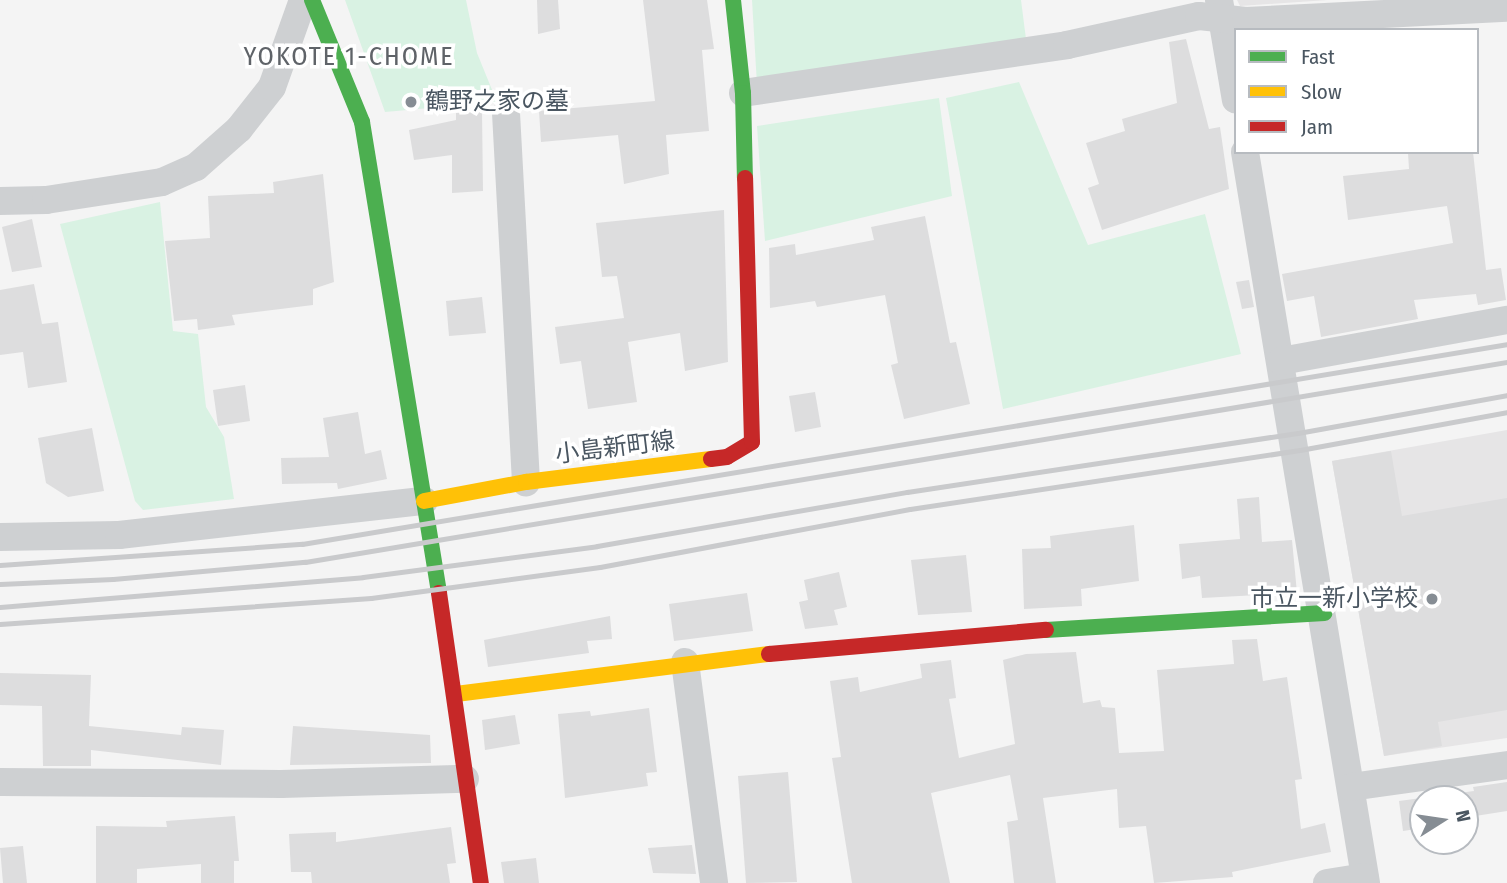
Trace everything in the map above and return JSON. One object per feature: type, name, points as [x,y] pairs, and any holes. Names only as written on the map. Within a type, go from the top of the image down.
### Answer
[{"type":"street","points":[[0,201],[46,200],[162,182],[196,167],[239,129],[272,87],[303,0]]},
{"type":"street","points":[[312,0],[362,122],[456,694],[465,779],[481,883]]},
{"type":"street","name":"小島新町線","points":[[424,501],[526,482],[727,457],[752,442],[743,93],[733,0]]},
{"type":"street","points":[[743,93],[1066,45],[1132,32],[1155,23],[1220,9],[1246,20],[1507,8]]},
{"type":"street","points":[[1220,9],[1234,89]]},
{"type":"street","points":[[506,113],[526,482]]},
{"type":"street","points":[[1245,154],[1324,613],[1365,880],[1327,883]]},
{"type":"street","points":[[1281,361],[1507,320]]},
{"type":"street","points":[[0,537],[119,535],[424,501]]},
{"type":"street","points":[[456,694],[685,662],[979,634],[1324,613]]},
{"type":"street","points":[[685,662],[714,883]]},
{"type":"street","points":[[1351,787],[1507,765]]},
{"type":"street","points":[[0,782],[281,784],[465,779]]},
{"type":"shaded area","points":[[1237,0],[1328,0],[1240,6]]},
{"type":"shaded area","name":"市立一新小学校","points":[[1507,430],[1507,738],[1384,756],[1332,461]]},
{"type":"green space","points":[[345,0],[466,0],[477,53],[497,102],[385,112]]},
{"type":"green space","points":[[752,0],[1021,0],[1026,39],[757,85]]},
{"type":"green space","points":[[1019,82],[1088,245],[1205,214],[1241,354],[1003,409],[946,98]]},
{"type":"green space","points":[[939,98],[952,196],[765,241],[757,126]]},
{"type":"green space","points":[[160,202],[173,331],[198,334],[206,407],[224,437],[234,499],[143,510],[135,501],[60,224]]},
{"type":"building","points":[[537,0],[558,0],[560,29],[538,34]]},
{"type":"building","points":[[643,0],[707,0],[714,49],[702,50],[709,131],[666,135],[669,174],[624,184],[618,135],[541,142],[539,111],[655,101]]},
{"type":"building","points":[[1186,39],[1209,129],[1220,127],[1229,189],[1102,230],[1088,188],[1099,184],[1086,143],[1125,131],[1122,119],[1177,103],[1169,42]]},
{"type":"building","points":[[482,111],[483,191],[452,193],[452,155],[414,160],[409,130],[456,120],[456,113]]},
{"type":"building","points":[[1408,154],[1473,154],[1486,270],[1501,268],[1506,300],[1478,305],[1476,294],[1414,300],[1418,319],[1321,337],[1314,296],[1287,301],[1282,274],[1453,243],[1447,206],[1348,220],[1343,176],[1409,169]]},
{"type":"building","points":[[323,174],[334,282],[313,289],[313,305],[232,315],[235,325],[198,330],[197,319],[174,321],[165,241],[210,238],[208,196],[274,193],[273,182]]},
{"type":"building","points":[[724,210],[728,362],[685,371],[680,333],[628,342],[637,402],[588,409],[581,361],[560,364],[555,327],[624,318],[617,276],[602,277],[596,223]]},
{"type":"building","points":[[925,216],[950,343],[956,342],[970,404],[904,419],[891,365],[898,363],[885,295],[817,307],[815,301],[770,308],[769,248],[795,244],[796,255],[874,240],[871,227]]},
{"type":"building","points":[[32,219],[42,267],[12,272],[2,227]]},
{"type":"building","points":[[1249,280],[1254,307],[1242,309],[1236,282]]},
{"type":"building","points":[[34,284],[42,324],[58,322],[67,382],[28,388],[23,352],[0,355],[0,290]]},
{"type":"building","points":[[482,297],[486,333],[449,336],[446,301]]},
{"type":"building","points":[[245,385],[250,421],[218,426],[213,390]]},
{"type":"building","points":[[815,392],[821,427],[795,432],[789,396]]},
{"type":"building","points":[[358,412],[365,454],[381,450],[387,479],[338,489],[337,483],[282,484],[281,458],[329,457],[323,418]]},
{"type":"building","points":[[92,428],[104,491],[68,497],[46,483],[38,438]]},
{"type":"building","name":"市立一新小学校","points":[[1391,451],[1402,516],[1507,498],[1507,710],[1438,722],[1442,746],[1384,756],[1332,461]]},
{"type":"building","points":[[1259,497],[1262,542],[1292,540],[1297,593],[1202,598],[1200,576],[1182,579],[1179,544],[1240,539],[1237,499]]},
{"type":"building","points":[[1134,525],[1139,581],[1081,589],[1082,606],[1024,609],[1022,549],[1051,548],[1050,536]]},
{"type":"building","points":[[966,555],[972,612],[918,615],[911,560]]},
{"type":"building","points":[[839,572],[847,607],[834,610],[838,625],[805,629],[799,602],[808,600],[804,580]]},
{"type":"building","points":[[747,593],[753,631],[674,641],[669,604]]},
{"type":"building","points":[[610,616],[612,639],[587,641],[589,653],[488,667],[484,640]]},
{"type":"building","points":[[1257,639],[1263,681],[1287,677],[1302,779],[1295,780],[1301,829],[1325,823],[1331,852],[1232,872],[1233,877],[1154,883],[1146,826],[1119,828],[1117,789],[1043,798],[1056,883],[1014,883],[1007,822],[1018,820],[1010,775],[931,793],[950,883],[852,883],[832,758],[841,757],[830,681],[858,677],[860,692],[922,678],[920,664],[951,660],[956,698],[949,699],[959,758],[1015,744],[1003,660],[1026,654],[1076,652],[1083,703],[1100,700],[1102,707],[1115,708],[1119,753],[1164,751],[1157,670],[1234,664],[1232,640]]},
{"type":"building","points":[[0,673],[91,675],[89,726],[181,735],[182,727],[224,730],[221,765],[91,750],[91,766],[43,766],[42,706],[0,705]]},
{"type":"building","points":[[649,708],[657,772],[646,773],[648,786],[565,798],[558,714],[590,711],[591,716]]},
{"type":"building","points":[[515,715],[520,744],[485,750],[482,720]]},
{"type":"building","points":[[293,726],[430,735],[431,763],[290,765]]},
{"type":"building","points":[[788,772],[797,882],[746,883],[738,776]]},
{"type":"building","points":[[1507,782],[1507,811],[1479,815],[1479,786]]},
{"type":"building","points":[[1409,800],[1409,830],[1403,831],[1399,801]]},
{"type":"building","points":[[235,816],[239,861],[234,861],[234,883],[201,883],[201,864],[137,869],[137,883],[96,883],[96,826],[167,827],[166,821]]},
{"type":"building","points":[[451,827],[456,863],[447,864],[450,883],[312,883],[311,872],[291,872],[289,834],[336,832],[336,842]]},
{"type":"building","points":[[692,845],[696,874],[653,873],[648,848]]},
{"type":"building","points":[[23,846],[27,883],[3,883],[0,848]]},
{"type":"building","points":[[536,858],[539,883],[504,883],[501,862]]},
{"type":"railway","points":[[0,565],[302,544],[1507,344]]},
{"type":"railway","points":[[0,584],[113,579],[305,562],[1507,362]]},
{"type":"railway","points":[[0,607],[363,577],[597,546],[907,492],[1298,433],[1507,395]]},
{"type":"railway","points":[[0,624],[371,598],[600,567],[910,509],[1300,450],[1507,412]]},
{"type":"traffic: fast","points":[[312,0],[362,122],[439,593]]},
{"type":"traffic: fast","points":[[733,0],[743,93],[745,178]]},
{"type":"traffic: fast","points":[[1046,630],[1324,613]]},
{"type":"traffic: slow","points":[[424,501],[526,482],[711,459]]},
{"type":"traffic: slow","points":[[456,694],[769,654]]},
{"type":"traffic: jam","points":[[711,459],[727,457],[752,442],[745,178]]},
{"type":"traffic: jam","points":[[439,593],[481,883]]},
{"type":"traffic: jam","points":[[769,654],[1046,630]]},
{"type":"place","name":"鶴野之家の墓","points":[[411,102]]},
{"type":"place","name":"市立一新小学校","points":[[1432,599]]},
{"type":"district","name":"YOKOTE 1-CHOME","points":[[349,57]]}]
